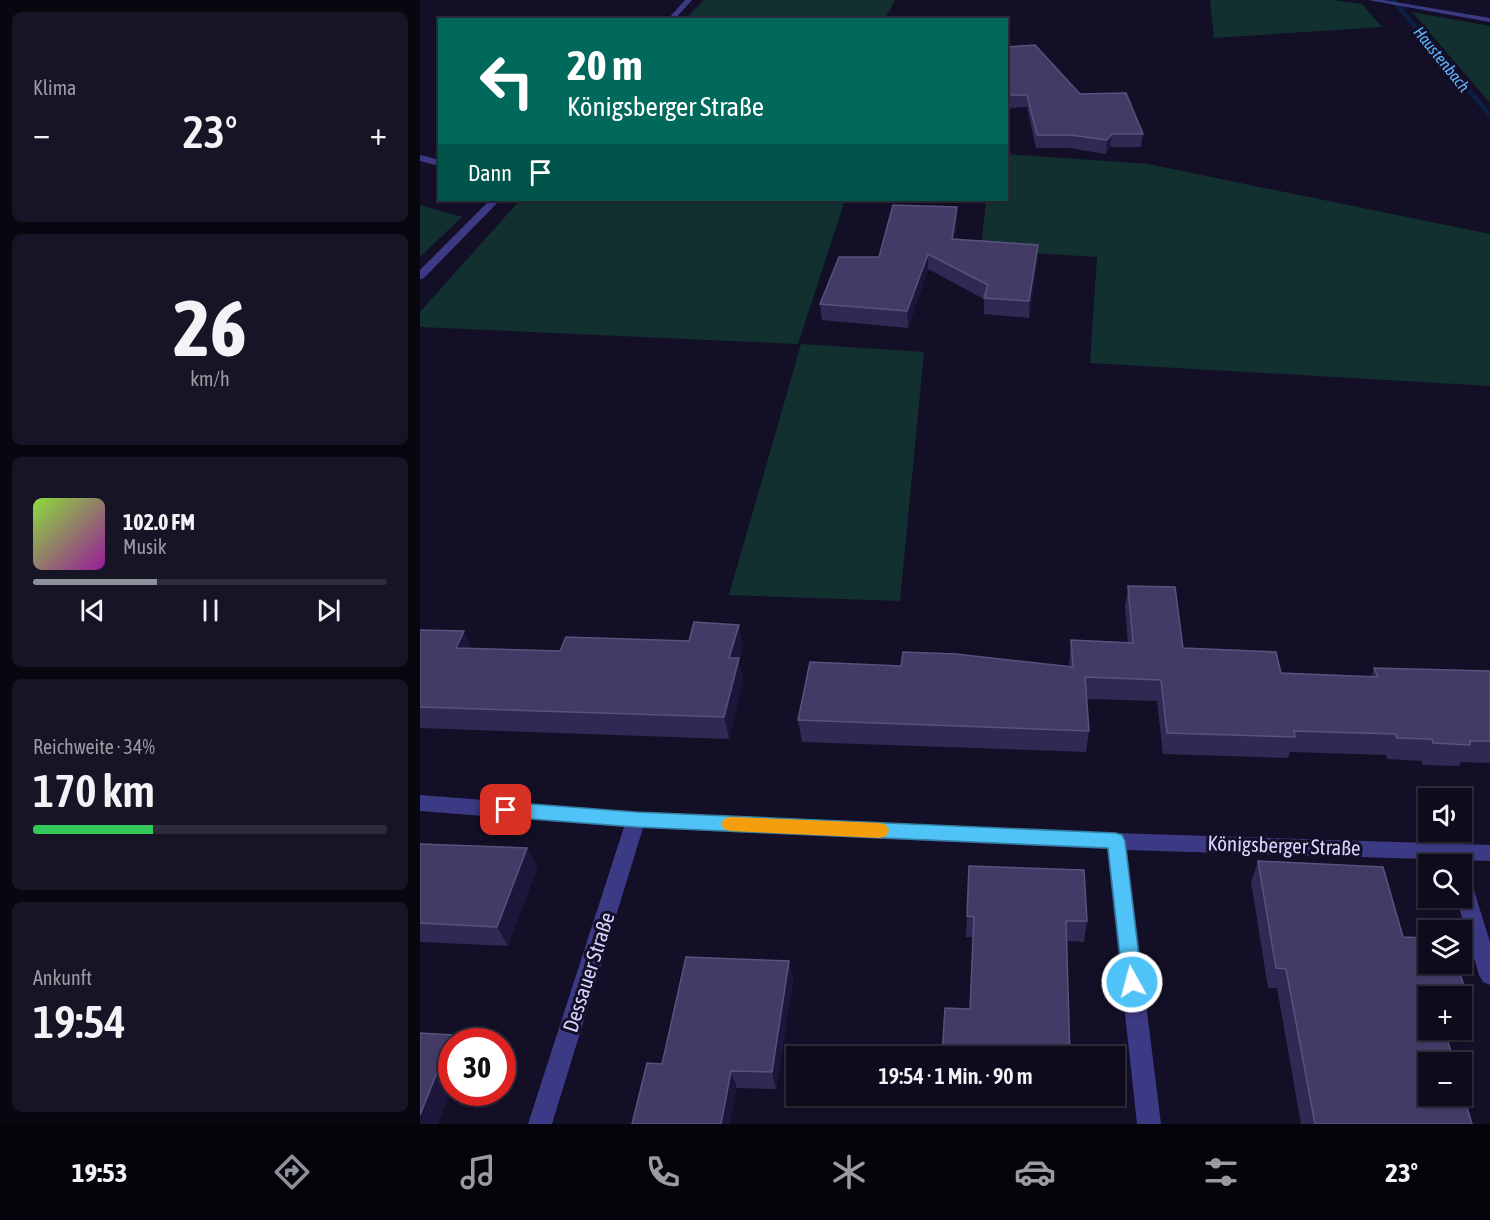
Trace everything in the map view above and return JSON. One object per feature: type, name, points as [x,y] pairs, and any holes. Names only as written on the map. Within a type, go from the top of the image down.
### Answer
[{"type":"street","points":[[672,18],[689,0]]},
{"type":"street","points":[[1371,0],[1490,20]]},
{"type":"street","points":[[420,158],[438,162]]},
{"type":"street","points":[[420,276],[494,201]]},
{"type":"street","name":"Königsberger Straße","points":[[420,803],[636,820],[1418,855]]},
{"type":"street","name":"Dessauer Straße","points":[[540,1124],[636,820]]},
{"type":"street","points":[[1116,841],[1149,1124]]},
{"type":"street","name":"Königsberger Straße","points":[[1472,855],[1490,853]]},
{"type":"street","points":[[1469,908],[1490,975]]},
{"type":"green space","points":[[704,0],[895,0],[886,18],[686,18]]},
{"type":"green space","points":[[1210,0],[1333,0],[1362,4],[1382,27],[1214,38]]},
{"type":"green space","points":[[1412,12],[1490,26],[1490,103]]},
{"type":"green space","points":[[1008,154],[1148,164],[1490,234],[1490,386],[1090,363],[1097,257],[981,250],[986,201],[1008,201]]},
{"type":"green space","points":[[519,201],[845,201],[798,344],[420,327],[420,312]]},
{"type":"green space","points":[[420,205],[462,217],[420,257]]},
{"type":"green space","points":[[801,344],[924,352],[900,601],[729,595]]},
{"type":"building","points":[[1035,45],[1080,94],[1126,93],[1143,134],[1112,134],[1107,140],[1070,135],[1037,135],[1027,95],[1008,95],[1008,47]]},
{"type":"building","points":[[893,205],[957,207],[952,239],[1038,245],[1029,301],[984,298],[988,285],[928,254],[907,311],[820,304],[839,257],[879,257]]},
{"type":"building","points":[[1128,586],[1175,587],[1183,648],[1276,652],[1281,673],[1378,677],[1374,668],[1490,671],[1490,741],[1470,741],[1470,745],[1433,743],[1432,739],[1397,738],[1395,734],[1294,731],[1295,737],[1167,733],[1161,680],[1085,677],[1089,731],[798,720],[810,662],[901,666],[903,652],[956,654],[1073,667],[1071,640],[1133,643]]},
{"type":"building","points":[[694,622],[739,625],[729,658],[739,658],[724,717],[420,707],[420,630],[464,631],[456,648],[560,651],[566,637],[689,641]]},
{"type":"building","points":[[420,844],[527,848],[497,927],[420,923]]},
{"type":"building","points":[[1258,861],[1383,867],[1403,937],[1418,938],[1418,974],[1460,974],[1464,986],[1418,986],[1418,1040],[1447,1040],[1451,1052],[1418,1052],[1418,1106],[1467,1106],[1472,1124],[1315,1124],[1286,969],[1276,968]]},
{"type":"building","points":[[969,866],[1084,870],[1087,921],[1066,921],[1070,1046],[943,1046],[945,1008],[970,1009],[974,917],[967,916]]},
{"type":"building","points":[[686,957],[789,961],[772,1072],[731,1071],[721,1124],[632,1124],[647,1063],[662,1064]]},
{"type":"building","points":[[420,1033],[438,1034],[438,1070],[420,1115]]},
{"type":"waterway","name":"Haustenbach","points":[[1393,0],[1490,117]]},
{"type":"slow traffic","points":[[730,824],[880,830]]},
{"type":"route","points":[[506,810],[636,820],[1116,841],[1132,982]]}]
